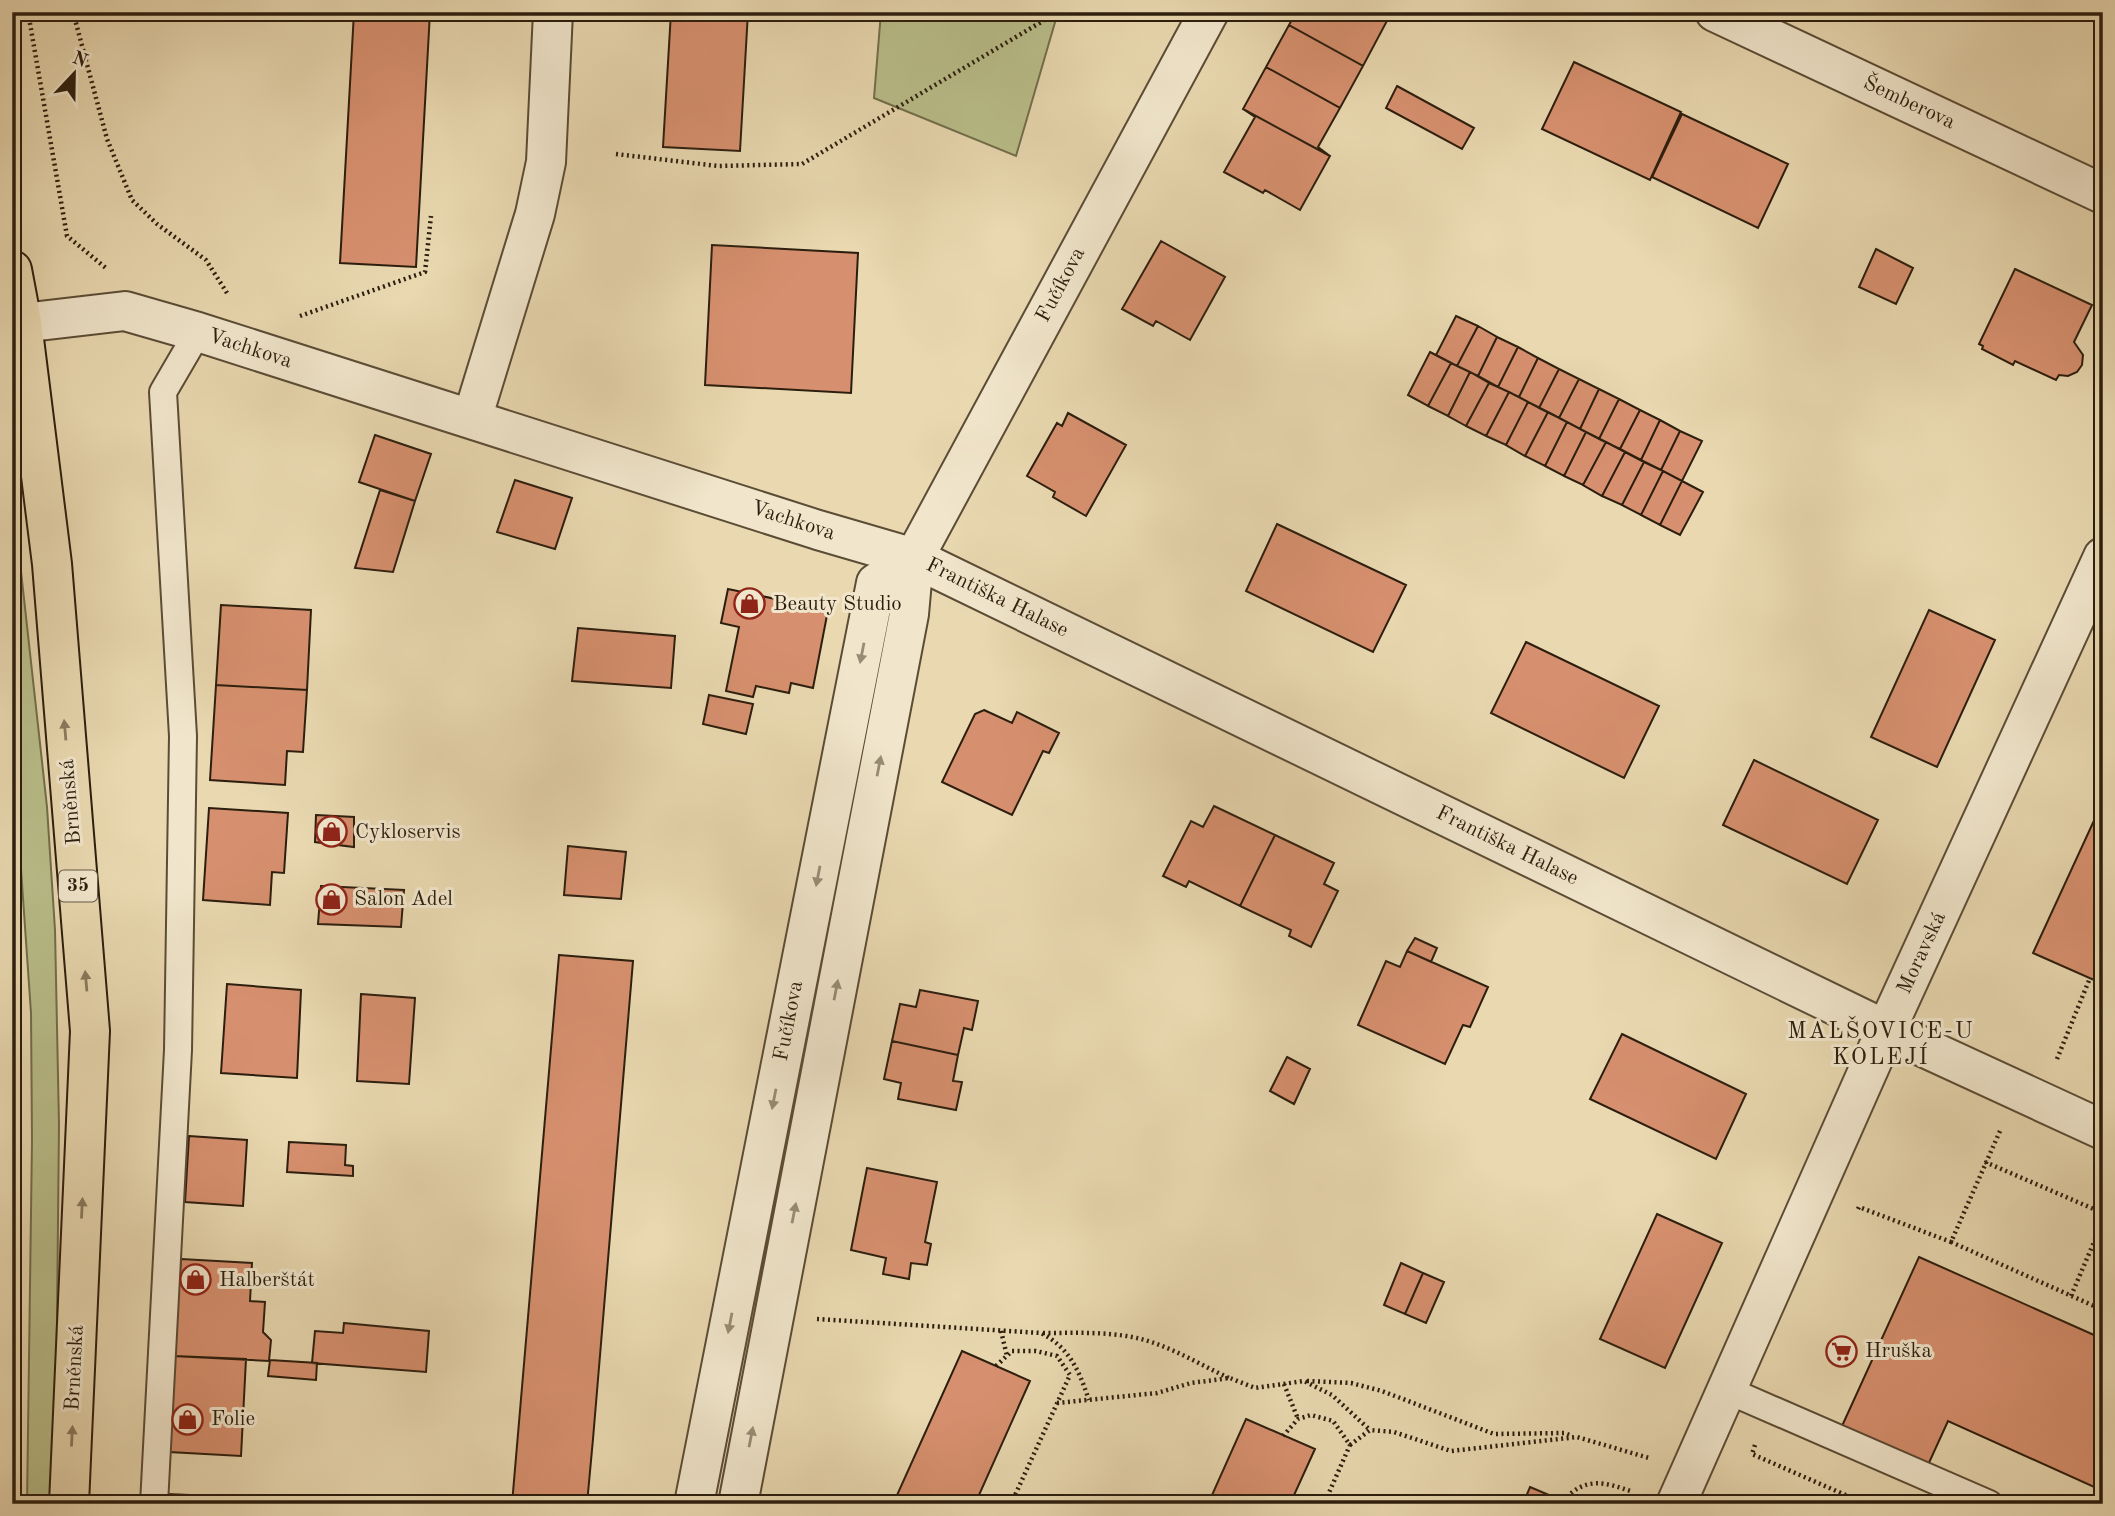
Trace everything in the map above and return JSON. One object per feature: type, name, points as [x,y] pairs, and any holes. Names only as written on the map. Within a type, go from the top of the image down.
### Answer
[{"type":"main road","name":"Brněnská","points":[[12,270],[22,323],[52,564],[90,1031],[69,1504]]},
{"type":"street","points":[[472,419],[535,215],[546,162],[553,12]]},
{"type":"street","name":"Fučíkova","points":[[738,1504],[909,614],[914,558],[1209,12]]},
{"type":"street","name":"Šemberova","points":[[1715,12],[2103,194]]},
{"type":"street","name":"Vachkova","points":[[22,323],[125,312],[198,332],[818,530],[914,558]]},
{"type":"street","name":"Moravská","points":[[1668,1490],[1727,1390],[1886,1030],[2103,556]]},
{"type":"street","name":"Fučíkova","points":[[694,1504],[876,583],[914,558]]},
{"type":"street","name":"Františka Halase","points":[[914,558],[1886,1030],[2103,1130]]},
{"type":"lane","points":[[154,1504],[178,1050],[183,736],[163,392],[198,332]]},
{"type":"lane","points":[[1727,1390],[1989,1504]]},
{"type":"path","points":[[27,12],[67,236],[106,268],[125,312]]},
{"type":"path","points":[[73,12],[107,139],[132,200],[157,224],[206,260],[231,299]]},
{"type":"path","points":[[616,154],[718,166],[802,163],[1058,12]]},
{"type":"path","points":[[295,318],[425,272],[431,216]]},
{"type":"path","points":[[1951,1242],[1986,1162],[2028,1097],[2090,978]]},
{"type":"path","points":[[1986,1162],[2103,1213]]},
{"type":"path","points":[[1854,1219],[1859,1207],[1951,1242],[2103,1310]]},
{"type":"path","points":[[2071,1296],[2103,1221]]},
{"type":"path","points":[[774,1317],[1041,1333],[1091,1333],[1143,1340],[1170,1349],[1255,1388],[1304,1381],[1351,1383],[1382,1391],[1494,1434],[1564,1433],[1628,1451],[1668,1490]]},
{"type":"path","points":[[1002,1331],[1007,1356]]},
{"type":"path","points":[[1041,1333],[1056,1340],[1071,1358],[1089,1400]]},
{"type":"path","points":[[996,1366],[1012,1352],[1036,1351],[1057,1356],[1070,1375],[1011,1504]]},
{"type":"path","points":[[1057,1403],[1157,1393],[1191,1383],[1230,1378]]},
{"type":"path","points":[[1304,1381],[1332,1395],[1370,1430],[1394,1432],[1451,1451],[1577,1437]]},
{"type":"path","points":[[1283,1384],[1298,1419]]},
{"type":"path","points":[[1283,1436],[1298,1419],[1311,1415],[1332,1421],[1350,1445]]},
{"type":"path","points":[[1324,1504],[1350,1445],[1370,1430]]},
{"type":"path","points":[[1563,1502],[1573,1490],[1592,1482],[1668,1490]]},
{"type":"green space","points":[[881,12],[1058,12],[1016,156],[874,98]]},
{"type":"green space","points":[[12,490],[47,807],[55,930],[59,1124],[56,1415],[51,1504],[27,1504],[31,1013],[12,740]]},
{"type":"building","points":[[354,12],[430,12],[416,267],[340,263]]},
{"type":"building","points":[[671,12],[748,12],[740,151],[663,147]]},
{"type":"building","points":[[1296,12],[1375,12],[1388,19],[1363,66],[1289,25]]},
{"type":"building","points":[[1289,25],[1363,66],[1340,108],[1266,67]]},
{"type":"building","points":[[1574,62],[1681,112],[1650,180],[1542,129]]},
{"type":"building","points":[[1266,67],[1340,108],[1318,147],[1330,156],[1243,109]]},
{"type":"building","points":[[1397,86],[1474,128],[1462,149],[1386,108]]},
{"type":"building","points":[[1243,109],[1330,156],[1300,210],[1265,190],[1263,193],[1224,172],[1255,117]]},
{"type":"building","points":[[1682,114],[1788,164],[1758,228],[1652,177]]},
{"type":"building","points":[[1161,241],[1225,277],[1190,340],[1156,321],[1153,326],[1122,309]]},
{"type":"building","points":[[712,245],[858,253],[851,393],[705,385]]},
{"type":"building","points":[[1876,249],[1913,268],[1896,304],[1859,287]]},
{"type":"building","points":[[2015,269],[2092,305],[2074,342],[2083,355],[2082,365],[2077,372],[2068,376],[2059,375],[2056,380],[2015,361],[2013,365],[1982,349],[1983,346],[1979,344]]},
{"type":"building","points":[[1456,316],[1478,326],[1457,366],[1436,355]]},
{"type":"building","points":[[1478,326],[1497,337],[1478,376],[1457,366]]},
{"type":"building","points":[[1497,337],[1518,347],[1498,387],[1478,376]]},
{"type":"building","points":[[1518,347],[1538,358],[1519,397],[1498,387]]},
{"type":"building","points":[[1430,352],[1451,363],[1428,406],[1408,395]]},
{"type":"building","points":[[1538,358],[1559,369],[1539,408],[1519,397]]},
{"type":"building","points":[[1451,363],[1470,372],[1448,416],[1428,406]]},
{"type":"building","points":[[1559,369],[1579,379],[1559,418],[1539,408]]},
{"type":"building","points":[[1470,372],[1489,383],[1466,426],[1448,416]]},
{"type":"building","points":[[1579,379],[1599,389],[1580,429],[1559,418]]},
{"type":"building","points":[[1489,383],[1509,392],[1486,436],[1466,426]]},
{"type":"building","points":[[1599,389],[1619,399],[1599,439],[1580,429]]},
{"type":"building","points":[[1509,392],[1528,402],[1506,445],[1486,436]]},
{"type":"building","points":[[1619,399],[1640,410],[1620,449],[1599,439]]},
{"type":"building","points":[[1528,402],[1548,412],[1525,456],[1506,445]]},
{"type":"building","points":[[1640,410],[1660,420],[1641,460],[1620,449]]},
{"type":"building","points":[[1548,412],[1567,422],[1545,466],[1525,456]]},
{"type":"building","points":[[1068,413],[1126,445],[1086,516],[1053,497],[1055,492],[1027,476],[1057,423],[1062,426]]},
{"type":"building","points":[[1660,420],[1680,431],[1661,470],[1641,460]]},
{"type":"building","points":[[1567,422],[1586,432],[1564,476],[1545,466]]},
{"type":"building","points":[[1680,431],[1702,441],[1682,481],[1661,470]]},
{"type":"building","points":[[1586,432],[1606,442],[1583,485],[1564,476]]},
{"type":"building","points":[[375,435],[431,454],[415,501],[359,482]]},
{"type":"building","points":[[1606,442],[1625,452],[1602,496],[1583,485]]},
{"type":"building","points":[[1625,452],[1644,462],[1622,505],[1602,496]]},
{"type":"building","points":[[1644,462],[1663,471],[1641,515],[1622,505]]},
{"type":"building","points":[[1663,471],[1682,481],[1660,525],[1641,515]]},
{"type":"building","points":[[515,480],[572,498],[555,549],[497,532]]},
{"type":"building","points":[[1682,481],[1703,492],[1680,535],[1660,525]]},
{"type":"building","points":[[380,490],[415,501],[393,572],[355,568]]},
{"type":"building","points":[[1277,524],[1406,585],[1373,652],[1246,591]]},
{"type":"building","points":[[728,589],[828,610],[813,688],[791,683],[789,693],[756,686],[753,697],[726,691],[739,627],[721,623]]},
{"type":"building","points":[[221,605],[311,610],[307,690],[216,685]]},
{"type":"building","points":[[1929,610],[1995,640],[1937,767],[1871,737]]},
{"type":"building","points":[[578,628],[675,636],[671,688],[572,681]]},
{"type":"building","points":[[1526,642],[1659,706],[1624,778],[1491,713]]},
{"type":"building","points":[[216,685],[307,690],[303,752],[287,751],[285,785],[210,780]]},
{"type":"building","points":[[709,695],[753,704],[746,734],[703,724]]},
{"type":"building","points":[[984,710],[1012,723],[1017,712],[1059,733],[1049,753],[1043,751],[1012,815],[942,782],[975,714]]},
{"type":"building","points":[[1754,760],[1878,820],[1847,884],[1723,825]]},
{"type":"building","points":[[2103,801],[2103,984],[2033,953]]},
{"type":"building","points":[[1214,806],[1275,835],[1240,906],[1189,881],[1186,887],[1163,876],[1191,821],[1203,827]]},
{"type":"building","points":[[209,808],[288,813],[284,873],[272,872],[270,905],[203,900]]},
{"type":"building","points":[[316,815],[354,817],[354,847],[315,842]]},
{"type":"building","points":[[1275,835],[1334,863],[1324,884],[1338,891],[1311,947],[1289,936],[1291,930],[1240,906]]},
{"type":"building","points":[[568,846],[626,852],[621,899],[564,895]]},
{"type":"building","points":[[321,886],[404,890],[401,927],[318,924]]},
{"type":"building","points":[[1415,938],[1437,948],[1431,962],[1407,951]]},
{"type":"building","points":[[1407,951],[1488,987],[1470,1027],[1463,1025],[1445,1064],[1358,1025],[1386,961],[1400,967]]},
{"type":"building","points":[[559,955],[633,961],[593,1439],[587,1504],[512,1504]]},
{"type":"building","points":[[227,984],[301,990],[297,1078],[221,1073]]},
{"type":"building","points":[[920,990],[978,1001],[972,1030],[964,1028],[958,1055],[892,1041],[900,1004],[916,1007]]},
{"type":"building","points":[[361,994],[415,998],[409,1084],[357,1081]]},
{"type":"building","points":[[1622,1034],[1746,1094],[1716,1159],[1590,1099]]},
{"type":"building","points":[[892,1041],[958,1055],[953,1081],[962,1082],[956,1110],[898,1099],[901,1083],[884,1079]]},
{"type":"building","points":[[1287,1057],[1310,1069],[1294,1104],[1270,1091]]},
{"type":"building","points":[[189,1136],[247,1140],[243,1206],[185,1202]]},
{"type":"building","points":[[289,1142],[346,1145],[345,1165],[353,1166],[353,1176],[287,1172]]},
{"type":"building","points":[[867,1168],[937,1182],[925,1242],[931,1244],[927,1265],[911,1263],[909,1279],[883,1274],[886,1258],[851,1250]]},
{"type":"building","points":[[1657,1214],[1722,1243],[1665,1368],[1600,1339]]},
{"type":"building","points":[[1919,1257],[2103,1339],[2103,1491],[1948,1421],[1928,1465],[1842,1426]]},
{"type":"building","points":[[181,1259],[252,1263],[250,1301],[265,1302],[263,1332],[271,1340],[269,1361],[174,1356]]},
{"type":"building","points":[[1401,1263],[1423,1273],[1405,1314],[1384,1305]]},
{"type":"building","points":[[1423,1273],[1444,1282],[1426,1323],[1405,1314]]},
{"type":"building","points":[[344,1323],[429,1331],[426,1372],[312,1363],[315,1331],[343,1333]]},
{"type":"building","points":[[962,1351],[1030,1381],[975,1504],[893,1504]]},
{"type":"building","points":[[174,1356],[246,1359],[241,1456],[169,1452]]},
{"type":"building","points":[[270,1360],[317,1363],[316,1380],[268,1376]]},
{"type":"building","points":[[1246,1419],[1315,1449],[1290,1504],[1208,1504]]},
{"type":"building","points":[[1530,1487],[1563,1501],[1568,1504],[1523,1504]]},
{"type":"building","points":[[167,1494],[235,1497],[235,1504],[166,1504]]},
{"type":"place","name":"Beauty Studio","points":[[750,604]]},
{"type":"place","name":"Cykloservis","points":[[332,832]]},
{"type":"place","name":"Salon Adel","points":[[331,899]]},
{"type":"place","name":"Halberštát","points":[[196,1280]]},
{"type":"place","name":"Hruška","points":[[1842,1351]]},
{"type":"place","name":"Folie","points":[[188,1419]]},
{"type":"district","name":"MALŠOVICE-U KOLEJÍ","points":[[1881,1044]]}]
